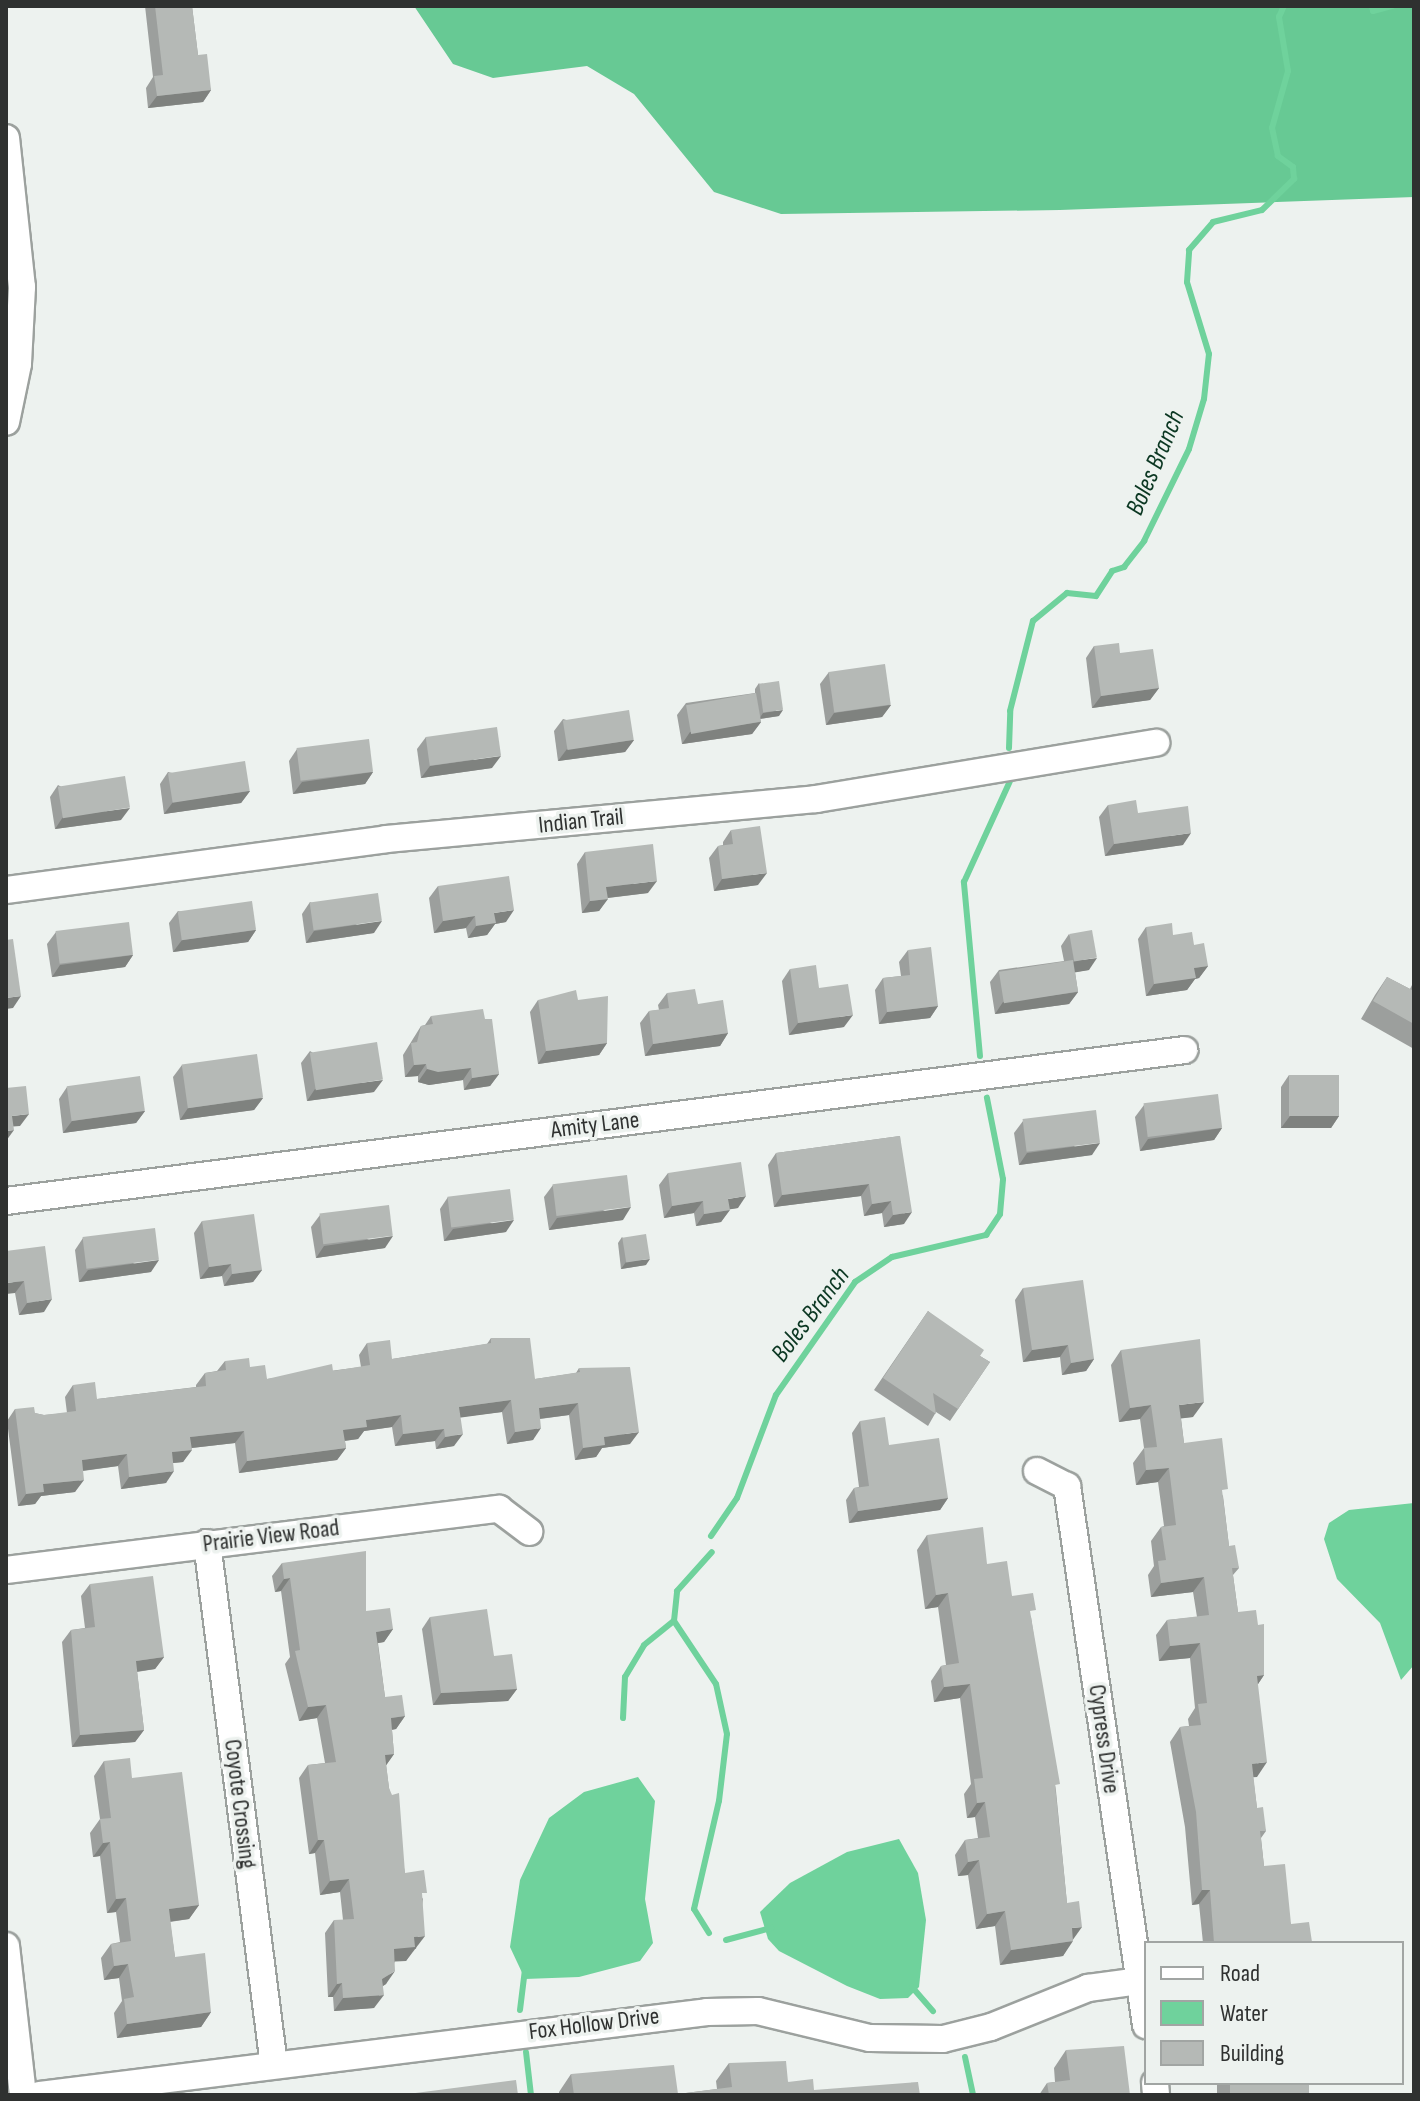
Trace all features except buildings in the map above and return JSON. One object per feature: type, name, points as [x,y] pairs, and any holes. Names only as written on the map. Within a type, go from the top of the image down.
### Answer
[{"type":"street","points":[[6,138],[22,287],[18,364],[6,422]]},
{"type":"street","name":"Indian Trail","points":[[6,890],[386,839],[816,799],[1156,743]]},
{"type":"street","name":"Amity Lane","points":[[6,1201],[1184,1050]]},
{"type":"street","name":"Cypress Drive","points":[[1037,1471],[1067,1486],[1144,2012]]},
{"type":"street","name":"Prairie View Road","points":[[6,1570],[499,1509],[529,1532]]},
{"type":"street","name":"Coyote Crossing","points":[[207,1543],[274,2065]]},
{"type":"street","points":[[6,1946],[23,2095]]},
{"type":"street","name":"Fox Hollow Drive","points":[[40,2095],[707,2012],[758,2011],[870,2038],[943,2039],[991,2027],[1088,1988],[1139,1981]]},
{"type":"shaded area","points":[[414,6],[1414,6],[1414,197],[1060,210],[781,214],[714,192],[634,94],[587,66],[493,78],[453,64]]},
{"type":"water","points":[[1414,1503],[1414,1665],[1401,1680],[1380,1623],[1337,1579],[1324,1539],[1329,1523],[1349,1510]]},
{"type":"water","points":[[638,1777],[655,1801],[645,1899],[653,1943],[640,1961],[579,1977],[525,1979],[510,1947],[520,1880],[549,1818],[584,1792]]},
{"type":"water","points":[[899,1839],[918,1873],[926,1920],[919,1987],[908,1998],[880,1999],[847,1986],[779,1951],[768,1939],[760,1912],[790,1883],[847,1852]]},
{"type":"waterway","name":"Boles Branch","points":[[1009,748],[1010,711],[1033,621],[1067,593],[1096,596],[1112,571],[1124,567],[1144,541],[1189,449],[1204,399],[1209,354],[1187,282],[1189,250],[1213,222],[1262,210],[1294,179],[1293,167],[1278,156],[1272,128],[1288,71],[1279,17],[1284,6]]},
{"type":"waterway","name":"Boles Branch","points":[[1372,6],[1373,11],[1392,6]]},
{"type":"waterway","name":"Boles Branch","points":[[980,1056],[964,882],[1010,781]]},
{"type":"waterway","name":"Boles Branch","points":[[711,1536],[737,1498],[776,1395],[855,1282],[892,1257],[986,1235],[1000,1214],[1003,1179],[987,1098]]},
{"type":"waterway","name":"Boles Branch","points":[[709,1933],[694,1909],[719,1801],[727,1734],[716,1684],[674,1621],[677,1591],[712,1552]]},
{"type":"waterway","points":[[623,1718],[625,1677],[644,1645],[674,1621]]},
{"type":"waterway","name":"Boles Branch","points":[[726,1940],[771,1928]]},
{"type":"waterway","points":[[520,2010],[525,1971]]},
{"type":"waterway","name":"Boles Branch","points":[[912,1987],[933,2011]]},
{"type":"waterway","points":[[526,2052],[531,2095]]},
{"type":"waterway","name":"Boles Branch","points":[[965,2057],[973,2095]]}]
